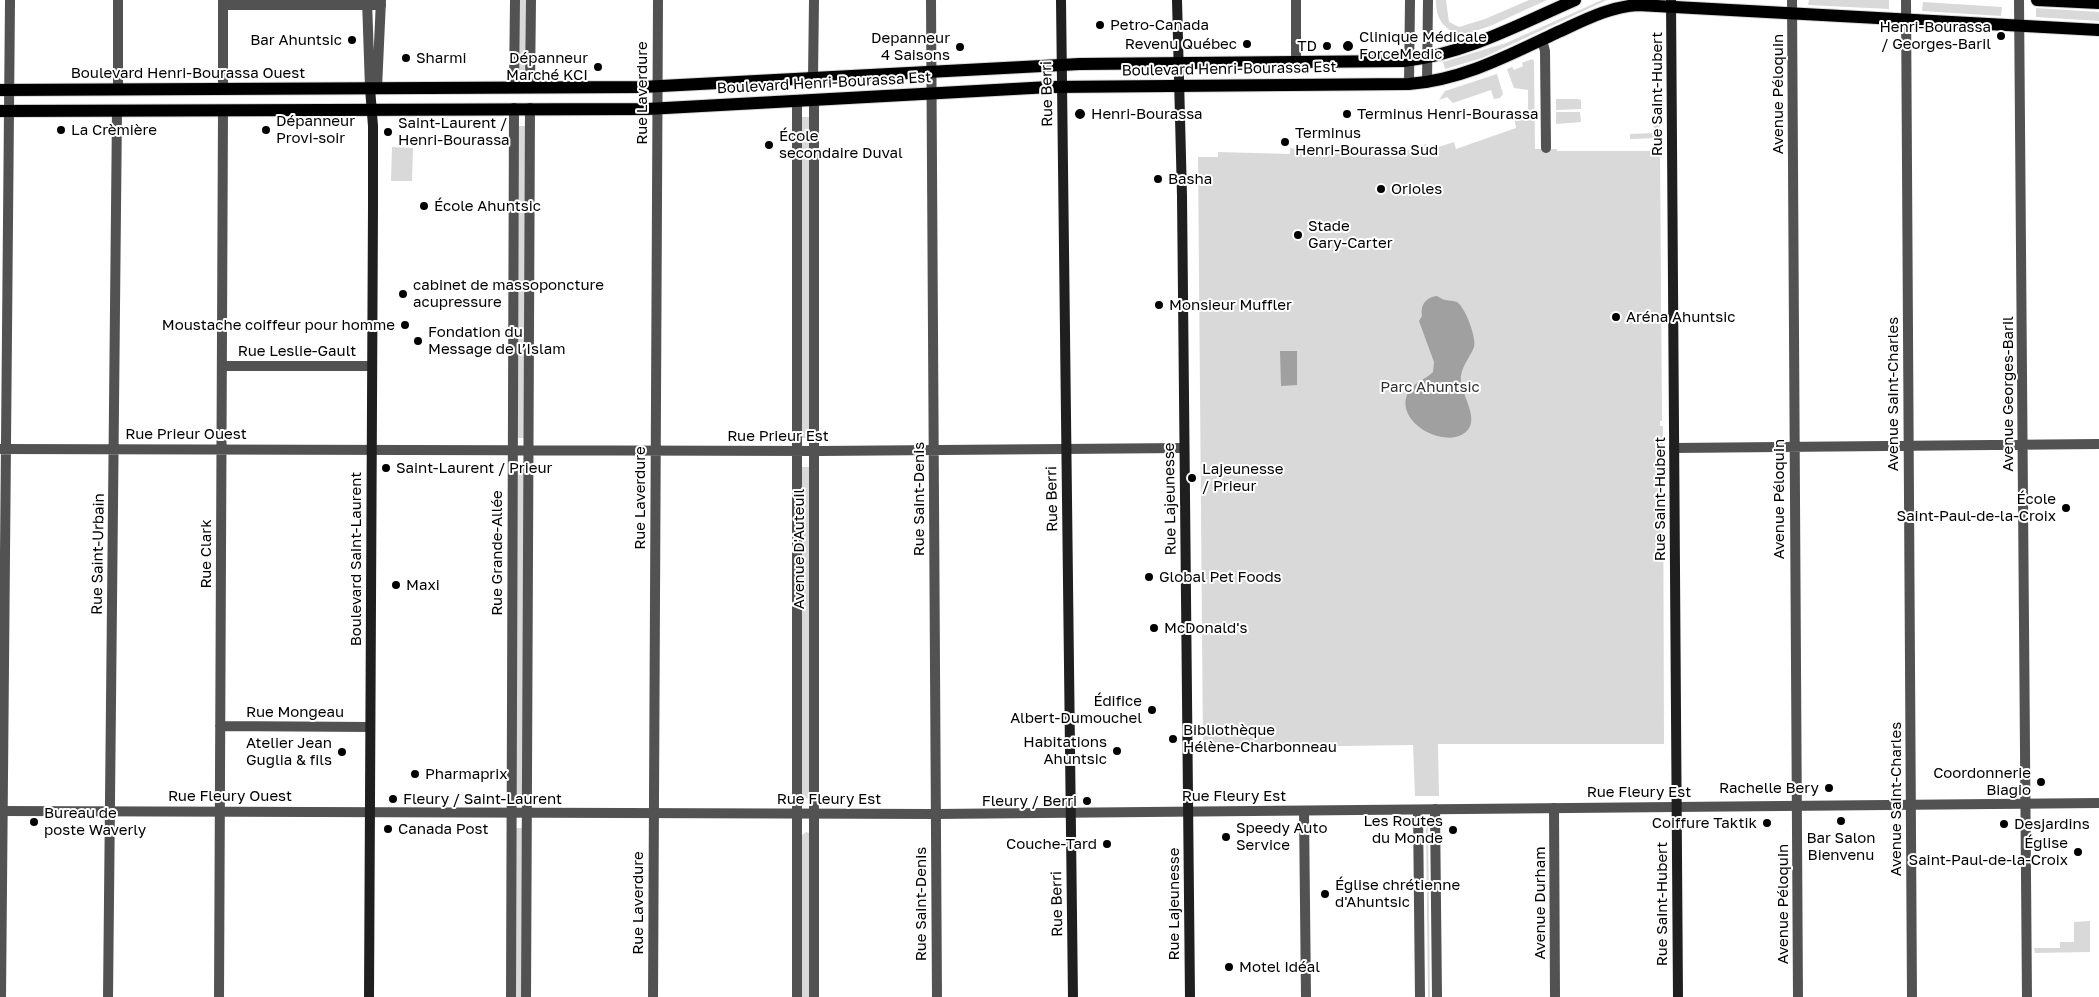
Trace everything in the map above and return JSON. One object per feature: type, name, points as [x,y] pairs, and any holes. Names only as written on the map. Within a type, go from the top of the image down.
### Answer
[{"type":"main road","name":"Rue Berri","points":[[1061,0],[1073,997]]},
{"type":"main road","name":"Rue Lajeunesse","points":[[1178,0],[1190,997]]},
{"type":"main road","name":"Boulevard Henri-Bourassa Est","points":[[373,88],[657,86],[1062,65],[1410,60],[1486,39],[1575,0]]},
{"type":"main road","points":[[2037,0],[2099,3]]},
{"type":"main road","name":"Boulevard Henri-Bourassa Est","points":[[373,114],[514,108],[657,108],[1062,87],[1409,84],[1427,82],[1481,68],[1596,14],[1638,4],[1671,3],[1792,14],[2099,30]]},
{"type":"main road","name":"Rue Saint-Hubert","points":[[1671,3],[1678,997]]},
{"type":"main road","name":"Boulevard Henri-Bourassa Ouest","points":[[5,90],[373,88]]},
{"type":"main road","name":"Boulevard Saint-Laurent","points":[[369,997],[373,88]]},
{"type":"main road","points":[[5,111],[223,110],[373,114]]},
{"type":"street","points":[[1,997],[5,90],[10,0]]},
{"type":"street","points":[[118,0],[118,90]]},
{"type":"street","points":[[514,87],[515,0]]},
{"type":"street","points":[[530,87],[531,0]]},
{"type":"street","name":"Rue Laverdure","points":[[653,997],[658,0]]},
{"type":"street","points":[[813,78],[814,0]]},
{"type":"street","name":"Rue Saint-Denis","points":[[931,0],[937,997]]},
{"type":"street","points":[[1296,0],[1296,63]]},
{"type":"street","points":[[1409,84],[1410,0]]},
{"type":"street","points":[[1427,82],[1428,0]]},
{"type":"street","name":"Avenue Péloquin","points":[[1792,0],[1798,997]]},
{"type":"street","name":"Avenue Saint-Charles","points":[[1906,0],[1912,997]]},
{"type":"street","name":"Avenue Georges-Baril","points":[[2019,0],[2027,997]]},
{"type":"street","points":[[223,89],[223,2],[381,3]]},
{"type":"street","name":"Boulevard Saint-Laurent","points":[[367,3],[373,88]]},
{"type":"street","name":"Boulevard Saint-Laurent","points":[[373,88],[381,3]]},
{"type":"street","points":[[1542,40],[1545,51],[1546,148]]},
{"type":"street","name":"Avenue D'Auteuil","points":[[797,100],[797,997]]},
{"type":"street","name":"Avenue D'Auteuil","points":[[814,100],[814,997]]},
{"type":"street","name":"Rue Grande-Allée","points":[[511,997],[514,108]]},
{"type":"street","name":"Rue Grande-Allée","points":[[526,997],[530,108]]},
{"type":"street","name":"Rue Clark","points":[[219,997],[223,110]]},
{"type":"street","name":"Rue Saint-Urbain","points":[[108,997],[117,111]]},
{"type":"street","name":"Rue Leslie-Gault","points":[[222,366],[372,366]]},
{"type":"street","points":[[1674,448],[2099,444]]},
{"type":"street","name":"Rue Prieur Est","points":[[372,450],[933,451],[1184,448]]},
{"type":"street","name":"Rue Prieur Ouest","points":[[3,449],[372,450]]},
{"type":"street","name":"Rue Mongeau","points":[[220,726],[370,727]]},
{"type":"street","name":"Rue Fleury Est","points":[[370,812],[797,815],[2099,803]]},
{"type":"street","name":"Avenue Durham","points":[[1554,808],[1556,997]]},
{"type":"street","points":[[1436,809],[1437,997]]},
{"type":"street","points":[[1418,810],[1420,997]]},
{"type":"street","name":"Rue Fleury Ouest","points":[[1,811],[370,812]]},
{"type":"street","points":[[1304,811],[1306,997]]},
{"type":"green space","points":[[519,0],[527,0],[526,70],[518,70]]},
{"type":"green space","points":[[1436,0],[1446,0],[1449,22],[1459,27],[1485,19],[1529,0],[1547,0],[1490,26],[1461,36],[1445,26],[1439,18]]},
{"type":"green space","points":[[1602,0],[1607,0],[1482,58],[1445,69],[1443,62],[1506,43]]},
{"type":"green space","points":[[1809,0],[1889,0],[1889,9],[1808,5]]},
{"type":"green space","points":[[1923,2],[2002,7],[2001,16],[1922,11]]},
{"type":"green space","points":[[2036,8],[2099,12],[2099,21],[2036,17]]},
{"type":"green space","name":"Parc Ahuntsic","points":[[1532,59],[1534,61],[1535,149],[1557,149],[1557,151],[1660,151],[1662,421],[1660,421],[1660,426],[1663,426],[1664,744],[1438,744],[1439,796],[1415,796],[1413,745],[1203,748],[1198,157],[1218,157],[1218,152],[1290,154],[1290,148],[1325,153],[1326,147],[1359,153],[1361,147],[1400,153],[1426,144],[1429,150],[1454,142],[1456,149],[1516,128],[1514,117],[1528,116],[1528,90],[1514,88],[1507,69],[1512,67],[1514,70],[1523,66],[1522,63]]},
{"type":"green space","points":[[1497,74],[1503,94],[1500,98],[1494,99],[1491,90],[1453,103],[1447,97],[1439,100],[1445,91]]},
{"type":"green space","points":[[1556,99],[1581,100],[1581,109],[1556,110]]},
{"type":"green space","points":[[1556,112],[1580,112],[1581,122],[1556,124]]},
{"type":"green space","points":[[801,117],[810,117],[810,438],[801,438]]},
{"type":"green space","points":[[1654,117],[1660,117],[1660,138],[1630,139],[1630,134],[1654,133]]},
{"type":"green space","points":[[518,126],[526,126],[524,438],[516,438]]},
{"type":"green space","points":[[392,147],[413,148],[412,181],[391,181]]},
{"type":"green space","points":[[524,465],[523,797],[515,797],[516,466]]},
{"type":"green space","points":[[802,467],[810,467],[810,798],[802,798]]},
{"type":"green space","points":[[1426,825],[1428,825],[1430,997],[1428,997]]},
{"type":"green space","points":[[515,828],[522,828],[521,997],[515,997]]},
{"type":"green space","points":[[806,832],[809,833],[810,997],[801,997],[801,836]]},
{"type":"green space","points":[[2090,921],[2090,952],[2035,953],[2034,948],[2060,948],[2060,942],[2074,942],[2074,922]]},
{"type":"shaded area","points":[[1436,296],[1444,300],[1457,302],[1460,305],[1470,323],[1474,337],[1474,347],[1463,368],[1461,377],[1462,388],[1470,410],[1471,423],[1463,434],[1453,437],[1431,434],[1421,428],[1407,412],[1405,401],[1411,388],[1433,372],[1434,362],[1419,321],[1422,316],[1424,303]]},
{"type":"shaded area","points":[[1280,351],[1297,351],[1297,385],[1281,386]]},
{"type":"place","name":"Petro-Canada","points":[[1100,25]]},
{"type":"place","name":"Henri-Bourassa / Georges-Baril","points":[[2001,36]]},
{"type":"place","name":"Bar Ahuntsic","points":[[352,40]]},
{"type":"place","name":"Revenu Québec","points":[[1247,44]]},
{"type":"place","name":"TD","points":[[1327,46]]},
{"type":"place","name":"Clinique Médicale ForceMedic","points":[[1348,46]]},
{"type":"place","name":"Depanneur 4 Saisons","points":[[960,47]]},
{"type":"place","name":"Sharmi","points":[[406,58]]},
{"type":"place","name":"Dépanneur Marché KCI","points":[[598,67]]},
{"type":"place","name":"Henri-Bourassa","points":[[1080,114]]},
{"type":"place","name":"Terminus Henri-Bourassa","points":[[1347,114]]},
{"type":"place","name":"La Crèmière","points":[[61,130]]},
{"type":"place","name":"Dépanneur Provi-soir","points":[[266,130]]},
{"type":"place","name":"Saint-Laurent / Henri-Bourassa","points":[[388,132]]},
{"type":"place","name":"Terminus Henri-Bourassa Sud","points":[[1285,142]]},
{"type":"place","name":"École secondaire Duval","points":[[769,145]]},
{"type":"place","name":"Basha","points":[[1158,179]]},
{"type":"place","name":"Orioles","points":[[1381,189]]},
{"type":"place","name":"École Ahuntsic","points":[[424,206]]},
{"type":"place","name":"Stade Gary-Carter","points":[[1298,235]]},
{"type":"place","name":"cabinet de massoponcture acupressure","points":[[403,294]]},
{"type":"place","name":"Monsieur Muffler","points":[[1159,305]]},
{"type":"place","name":"Aréna Ahuntsic","points":[[1616,317]]},
{"type":"place","name":"Moustache coiffeur pour homme","points":[[405,325]]},
{"type":"place","name":"Fondation du Message de l’Islam","points":[[418,341]]},
{"type":"place","name":"Saint-Laurent / Prieur","points":[[386,468]]},
{"type":"place","name":"Lajeunesse / Prieur","points":[[1192,478]]},
{"type":"place","name":"École Saint-Paul-de-la-Croix","points":[[2066,508]]},
{"type":"place","name":"Global Pet Foods","points":[[1149,577]]},
{"type":"place","name":"Maxi","points":[[396,585]]},
{"type":"place","name":"McDonald's","points":[[1154,628]]},
{"type":"place","name":"Édifice Albert-Dumouchel","points":[[1152,710]]},
{"type":"place","name":"Bibliothèque Hélène-Charbonneau","points":[[1173,739]]},
{"type":"place","name":"Habitations Ahuntsic","points":[[1117,751]]},
{"type":"place","name":"Atelier Jean Guglia & fils","points":[[342,752]]},
{"type":"place","name":"Pharmaprix","points":[[415,774]]},
{"type":"place","name":"Coordonnerie Biagio","points":[[2041,782]]},
{"type":"place","name":"Rachelle Bery","points":[[1829,788]]},
{"type":"place","name":"Fleury / Saint-Laurent","points":[[393,799]]},
{"type":"place","name":"Fleury / Berri","points":[[1087,801]]},
{"type":"place","name":"Bar Salon Bienvenu","points":[[1841,821]]},
{"type":"place","name":"Bureau de poste Waverly","points":[[34,822]]},
{"type":"place","name":"Coiffure Taktik","points":[[1767,823]]},
{"type":"place","name":"Desjardins","points":[[2004,824]]},
{"type":"place","name":"Canada Post","points":[[388,829]]},
{"type":"place","name":"Les Routes du Monde","points":[[1453,830]]},
{"type":"place","name":"Speedy Auto Service","points":[[1226,837]]},
{"type":"place","name":"Couche-Tard","points":[[1107,844]]},
{"type":"place","name":"Église Saint-Paul-de-la-Croix","points":[[2078,852]]},
{"type":"place","name":"Église chrétienne d'Ahuntsic","points":[[1325,894]]},
{"type":"place","name":"Motel Idéal","points":[[1229,967]]}]
